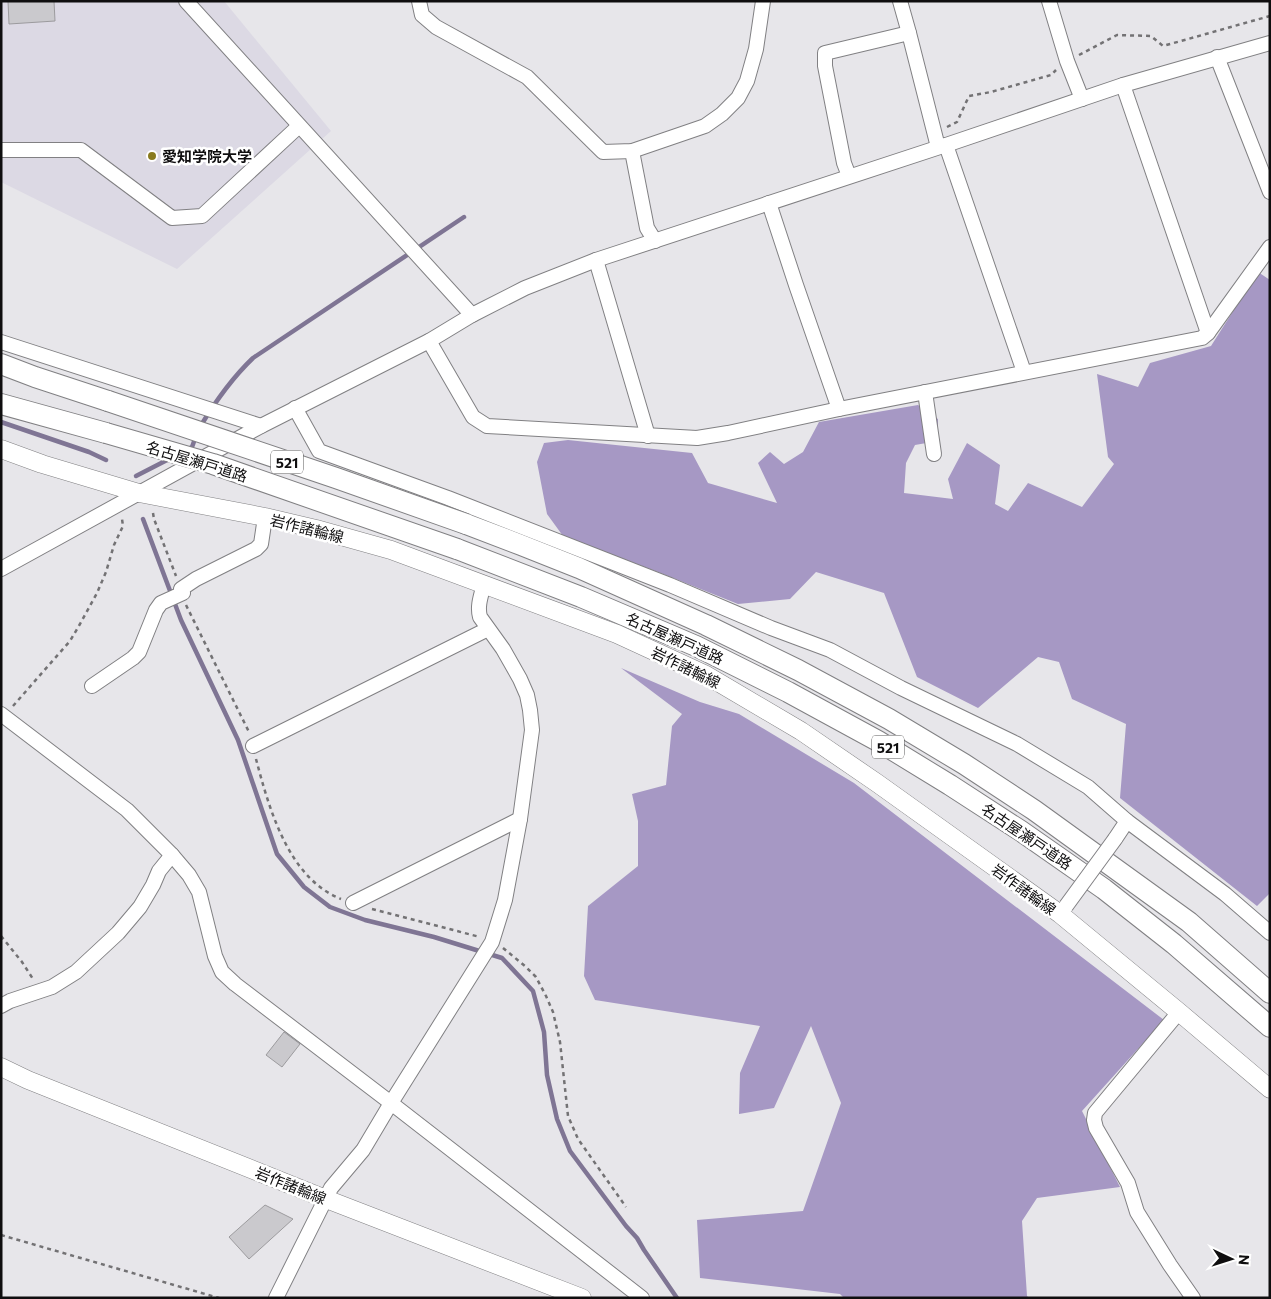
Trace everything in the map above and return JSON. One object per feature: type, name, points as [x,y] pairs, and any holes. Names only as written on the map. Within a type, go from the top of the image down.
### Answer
[{"type":"highway","name":"名古屋瀬戸道路","points":[[1,364],[466,524],[578,568],[706,624],[798,670],[889,719],[964,764],[1034,810],[1189,922],[1270,993]]},
{"type":"highway","name":"名古屋瀬戸道路","points":[[1,404],[213,464],[457,549],[582,597],[696,646],[788,692],[878,741],[1005,821],[1104,889],[1174,944],[1270,1027]]},
{"type":"main road","name":"岩作諸輪線","points":[[1,449],[42,464],[139,493],[265,517],[391,550],[617,634],[706,675],[802,731],[1063,910],[1270,1089]]},
{"type":"main road","name":"岩作諸輪線","points":[[1,1066],[28,1080],[326,1199],[582,1298]]},
{"type":"street","points":[[186,1],[472,316]]},
{"type":"street","points":[[420,1],[422,15],[436,28],[526,77],[604,152],[632,152],[705,126],[722,114],[738,98],[747,81],[756,48],[763,1]]},
{"type":"street","points":[[900,1],[935,133],[942,146],[1024,372]]},
{"type":"street","points":[[1049,1],[1067,61],[1082,99]]},
{"type":"street","points":[[849,176],[844,163],[824,66],[825,53],[909,33]]},
{"type":"street","points":[[1,569],[261,426],[429,341],[525,288],[596,260],[1123,85],[1270,43]]},
{"type":"street","points":[[1217,57],[1270,192]]},
{"type":"street","points":[[1123,85],[1208,333]]},
{"type":"street","points":[[1,150],[81,150],[172,218],[202,216],[299,126]]},
{"type":"street","points":[[632,152],[647,228],[654,241]]},
{"type":"street","points":[[769,203],[839,409]]},
{"type":"street","points":[[429,341],[473,417],[487,426],[697,438],[1202,338],[1208,333],[1270,247]]},
{"type":"street","points":[[596,260],[648,436]]},
{"type":"street","points":[[1,342],[261,426]]},
{"type":"street","points":[[924,392],[934,454]]},
{"type":"street","points":[[295,408],[319,451],[448,498],[830,650],[1016,744],[1088,787],[1126,821],[1225,894],[1270,932]]},
{"type":"street","points":[[92,686],[134,658],[139,652],[156,610],[161,604],[181,592],[196,579],[256,549],[261,544],[265,517]]},
{"type":"street","points":[[276,1298],[331,1188],[363,1150],[492,941],[505,900],[520,819],[532,730],[527,695],[520,679],[478,611],[478,604],[484,584]]},
{"type":"street","points":[[253,746],[488,629]]},
{"type":"street","points":[[3,716],[127,810],[172,855],[200,892],[215,956],[222,972],[235,984],[642,1298]]},
{"type":"street","points":[[353,903],[520,819]]},
{"type":"street","points":[[1063,910],[1126,821]]},
{"type":"street","points":[[1,1006],[10,1001],[52,987],[70,976],[118,933],[140,907],[159,871],[172,855]]},
{"type":"street","points":[[1179,1012],[1095,1113],[1094,1120],[1096,1128],[1128,1183],[1137,1212],[1170,1266],[1193,1298]]},
{"type":"path","points":[[935,133],[957,122],[969,96],[991,92],[1051,75],[1067,61],[1117,35],[1151,36],[1163,46],[1270,16]]},
{"type":"path","points":[[153,513],[184,602],[248,729],[266,794],[292,855],[315,884],[326,892],[353,903],[492,941],[525,966],[536,977],[553,1012],[560,1042],[568,1116],[578,1139],[626,1207]]},
{"type":"path","points":[[3,716],[70,640],[80,624],[97,594],[106,572],[114,545],[123,526],[122,519]]},
{"type":"path","points":[[1,936],[42,991]]},
{"type":"path","points":[[1,1235],[219,1298]]},
{"type":"shaded area","name":"愛知学院大学","points":[[1,1],[224,1],[331,131],[177,269],[1,182]]},
{"type":"shaded area","points":[[1258,272],[1270,280],[1270,893],[1257,906],[1120,798],[1126,724],[1072,699],[1059,662],[1038,657],[978,708],[917,677],[884,593],[816,572],[790,599],[738,604],[563,536],[547,514],[537,462],[544,443],[568,440],[692,453],[708,483],[777,503],[758,463],[770,452],[784,464],[803,452],[819,422],[918,405],[938,419],[938,441],[915,445],[906,463],[904,493],[953,499],[948,479],[967,443],[1000,465],[995,504],[1008,511],[1028,483],[1082,507],[1114,464],[1108,457],[1097,374],[1138,387],[1150,363],[1211,346]]},
{"type":"shaded area","points":[[621,668],[700,702],[739,714],[854,783],[1164,1020],[1082,1111],[1120,1187],[1037,1198],[1022,1221],[1027,1296],[1029,1298],[844,1298],[840,1294],[700,1278],[697,1220],[803,1211],[841,1103],[811,1026],[774,1108],[739,1114],[740,1073],[760,1026],[595,1000],[584,976],[588,906],[638,866],[638,821],[632,794],[666,785],[672,726],[682,714]]},
{"type":"building","points":[[8,1],[54,1],[55,21],[9,24]]},
{"type":"building","points":[[284,1032],[300,1044],[282,1067],[266,1055]]},
{"type":"building","points":[[265,1205],[293,1219],[249,1259],[229,1237]]},
{"type":"waterway","points":[[200,427],[224,391],[253,358],[464,217]]},
{"type":"waterway","points":[[1,422],[89,452],[106,460]]},
{"type":"waterway","points":[[187,450],[192,447],[196,436]]},
{"type":"waterway","points":[[136,476],[171,458]]},
{"type":"waterway","points":[[143,519],[181,620],[238,740],[277,854],[304,887],[330,907],[365,920],[434,937],[502,958],[533,991],[544,1032],[547,1075],[557,1119],[570,1151],[637,1238],[677,1298]]},
{"type":"place","name":"愛知学院大学","points":[[152,156]]}]
